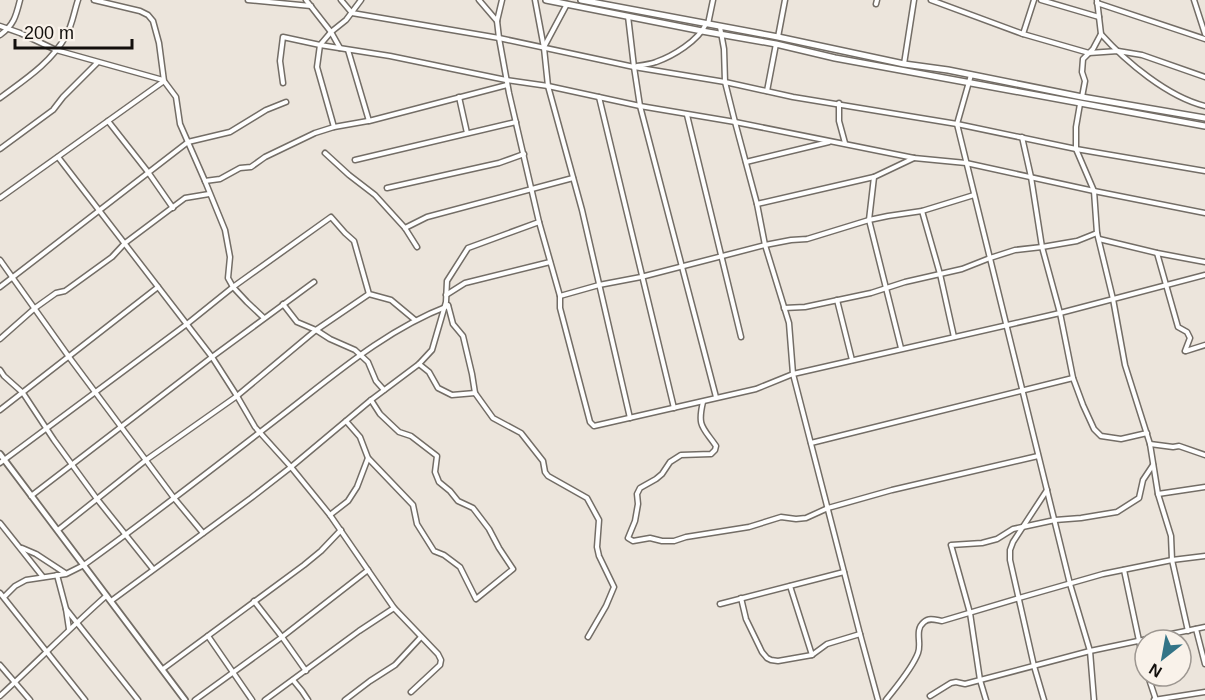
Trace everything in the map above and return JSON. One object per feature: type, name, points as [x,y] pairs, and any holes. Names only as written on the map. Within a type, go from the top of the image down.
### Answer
[{"type":"main road","points":[[546,0],[776,44],[835,58],[1205,126]]},
{"type":"main road","points":[[581,0],[778,37],[904,64],[971,74],[1082,97],[1205,118]]},
{"type":"main road","points":[[903,71],[904,64]]},
{"type":"street","points":[[0,35],[9,28],[15,18],[20,0]]},
{"type":"street","points":[[0,98],[41,67],[56,50],[67,35],[78,0]]},
{"type":"street","points":[[94,0],[140,11],[153,21],[159,43],[164,81],[176,97],[180,124],[225,230],[230,257],[228,278],[247,302],[264,318]]},
{"type":"street","points":[[249,0],[310,6]]},
{"type":"street","points":[[306,0],[331,32],[340,48]]},
{"type":"street","points":[[341,0],[352,14],[499,38],[634,67],[725,82],[793,97],[957,124],[1076,149],[1205,171]]},
{"type":"street","points":[[334,127],[317,67],[320,45],[352,14],[361,0]]},
{"type":"street","points":[[479,0],[497,21]]},
{"type":"street","points":[[502,0],[497,21],[507,83],[531,190],[560,296],[560,308],[590,422],[594,426],[756,389],[794,374],[1060,313],[1205,275]]},
{"type":"street","points":[[535,0],[548,86],[573,178],[630,418]]},
{"type":"street","points":[[634,67],[656,62],[687,46],[707,25],[713,0]]},
{"type":"street","points":[[778,37],[785,0]]},
{"type":"street","points":[[904,64],[914,0]]},
{"type":"street","points":[[931,0],[1023,34],[1089,53],[1118,51],[1142,55],[1205,77]]},
{"type":"street","points":[[1023,34],[1034,0]]},
{"type":"street","points":[[1041,0],[1099,17]]},
{"type":"street","points":[[1194,0],[1205,34]]},
{"type":"street","points":[[1082,97],[1085,81],[1082,72],[1083,59],[1101,34],[1097,1],[1205,39]]},
{"type":"street","points":[[544,48],[567,4]]},
{"type":"street","points":[[628,16],[640,106],[716,397]]},
{"type":"street","points":[[0,26],[56,50],[164,81]]},
{"type":"street","points":[[720,27],[724,49],[725,82],[757,204],[765,245],[789,323],[794,374],[878,700]]},
{"type":"street","points":[[1101,34],[1143,72],[1177,96],[1205,106]]},
{"type":"street","points":[[283,83],[280,61],[283,38],[390,56],[507,83],[548,86],[640,106],[735,122],[914,158],[966,163],[1205,213]]},
{"type":"street","points":[[767,91],[776,44]]},
{"type":"street","points":[[348,50],[369,121]]},
{"type":"street","points":[[0,149],[53,110],[97,63]]},
{"type":"street","points":[[971,74],[957,124],[1070,584],[1090,651],[1094,700]]},
{"type":"street","points":[[0,198],[164,81]]},
{"type":"street","points":[[205,181],[220,179],[240,168],[251,167],[265,157],[314,133],[369,121],[507,83]]},
{"type":"street","points":[[459,97],[467,133]]},
{"type":"street","points":[[599,97],[674,408]]},
{"type":"street","points":[[0,287],[188,142],[230,132],[267,110],[286,102]]},
{"type":"street","points":[[839,103],[839,121],[845,143]]},
{"type":"street","points":[[1080,104],[1076,127],[1076,149],[1094,191],[1097,233],[1113,299],[1125,365],[1150,444],[1158,494],[1171,536],[1172,560],[1187,628]]},
{"type":"street","points":[[687,115],[741,337]]},
{"type":"street","points":[[108,121],[148,172],[172,208]]},
{"type":"street","points":[[355,160],[516,122]]},
{"type":"street","points":[[1022,137],[1042,247],[1060,313],[1073,378],[1087,413],[1094,429],[1101,436],[1121,439],[1147,433]]},
{"type":"street","points":[[746,162],[831,142]]},
{"type":"street","points":[[325,153],[375,195],[405,228],[417,247]]},
{"type":"street","points":[[387,188],[499,163],[524,154]]},
{"type":"street","points":[[57,157],[212,357],[255,427],[330,515],[393,608],[438,654],[441,660],[440,665],[411,692]]},
{"type":"street","points":[[757,204],[874,177],[914,158]]},
{"type":"street","points":[[874,177],[869,220],[901,348]]},
{"type":"street","points":[[405,228],[427,218],[573,178]]},
{"type":"street","points":[[0,339],[35,308],[56,293],[65,291],[112,257],[125,243],[185,198],[209,194]]},
{"type":"street","points":[[560,296],[765,245],[807,239],[869,220],[922,211],[974,195]]},
{"type":"street","points":[[922,211],[940,274],[954,337]]},
{"type":"street","points":[[2,461],[96,393],[233,286],[331,217],[354,241],[369,294]]},
{"type":"street","points":[[111,601],[291,467],[371,400],[419,364],[432,350],[446,305],[447,281],[468,248],[539,222]]},
{"type":"street","points":[[784,308],[805,307],[871,293],[962,269],[1015,250],[1077,241],[1097,233]]},
{"type":"street","points":[[1099,239],[1205,262]]},
{"type":"street","points":[[1157,253],[1178,327],[1187,332],[1190,338],[1185,351],[1205,345]]},
{"type":"street","points":[[0,260],[69,357],[202,533]]},
{"type":"street","points":[[447,295],[465,283],[550,262]]},
{"type":"street","points":[[31,495],[314,282]]},
{"type":"street","points":[[0,410],[158,287]]},
{"type":"street","points":[[58,530],[146,460],[237,396],[316,330],[369,294],[391,300],[415,320]]},
{"type":"street","points":[[837,300],[852,360]]},
{"type":"street","points":[[283,304],[297,322],[355,350],[368,362],[376,381],[384,390]]},
{"type":"street","points":[[4,597],[20,582],[66,574],[84,565],[360,355],[415,320],[446,305]]},
{"type":"street","points":[[446,305],[453,324],[463,336],[475,393],[493,418],[521,433],[543,461],[545,472],[549,476],[587,498],[599,520],[597,547],[599,556],[614,587],[588,637]]},
{"type":"street","points":[[419,364],[429,372],[438,388],[452,395],[475,393]]},
{"type":"street","points":[[0,370],[23,393],[97,499],[153,569]]},
{"type":"street","points":[[811,443],[1073,378]]},
{"type":"street","points":[[346,421],[360,437],[368,458],[414,505],[417,524],[434,551],[444,555],[460,567],[476,599],[513,569],[489,529],[473,508],[458,501],[439,482],[435,472],[437,456],[411,436],[399,432],[380,414],[371,400]]},
{"type":"street","points":[[703,402],[701,422],[703,429],[716,446],[715,450],[711,454],[681,455],[670,462],[656,479],[640,488],[637,494],[635,521],[628,538],[633,541],[650,538],[674,541],[749,527],[781,517],[806,518],[828,508],[892,490],[1038,456]]},
{"type":"street","points":[[1150,444],[1179,446],[1205,454]]},
{"type":"street","points":[[0,454],[2,461],[58,530],[185,700]]},
{"type":"street","points":[[330,515],[348,501],[357,487],[368,458]]},
{"type":"street","points":[[986,700],[980,680],[970,613],[951,545],[982,543],[1013,529],[1055,520],[1117,512],[1139,498],[1143,480],[1154,464]]},
{"type":"street","points":[[1158,494],[1205,487]]},
{"type":"street","points":[[1044,700],[1034,666],[1010,550],[1047,490]]},
{"type":"street","points":[[0,523],[43,577]]},
{"type":"street","points":[[163,669],[304,565],[341,530]]},
{"type":"street","points":[[19,547],[36,554],[66,574]]},
{"type":"street","points":[[886,700],[898,686],[918,653],[920,645],[918,632],[923,622],[930,619],[942,621],[1124,570],[1205,556]]},
{"type":"street","points":[[195,700],[282,637],[368,570]]},
{"type":"street","points":[[1124,570],[1136,628]]},
{"type":"street","points":[[720,604],[844,572]]},
{"type":"street","points":[[57,575],[69,630]]},
{"type":"street","points":[[790,586],[812,655]]},
{"type":"street","points":[[0,593],[85,700]]},
{"type":"street","points":[[0,696],[106,596]]},
{"type":"street","points":[[741,598],[746,619],[767,658],[778,661],[812,655],[827,644],[860,634]]},
{"type":"street","points":[[254,601],[306,671]]},
{"type":"street","points":[[265,700],[393,608]]},
{"type":"street","points":[[66,609],[138,700]]},
{"type":"street","points":[[1193,630],[1205,627]]},
{"type":"street","points":[[1196,629],[1205,664]]},
{"type":"street","points":[[208,636],[252,700]]},
{"type":"street","points":[[345,700],[395,665],[421,637]]},
{"type":"street","points":[[930,696],[953,682],[965,684],[1090,651],[1133,642]]},
{"type":"street","points":[[0,664],[30,700]]},
{"type":"street","points":[[293,680],[308,700]]},
{"type":"street","points":[[1156,700],[1205,692]]}]
